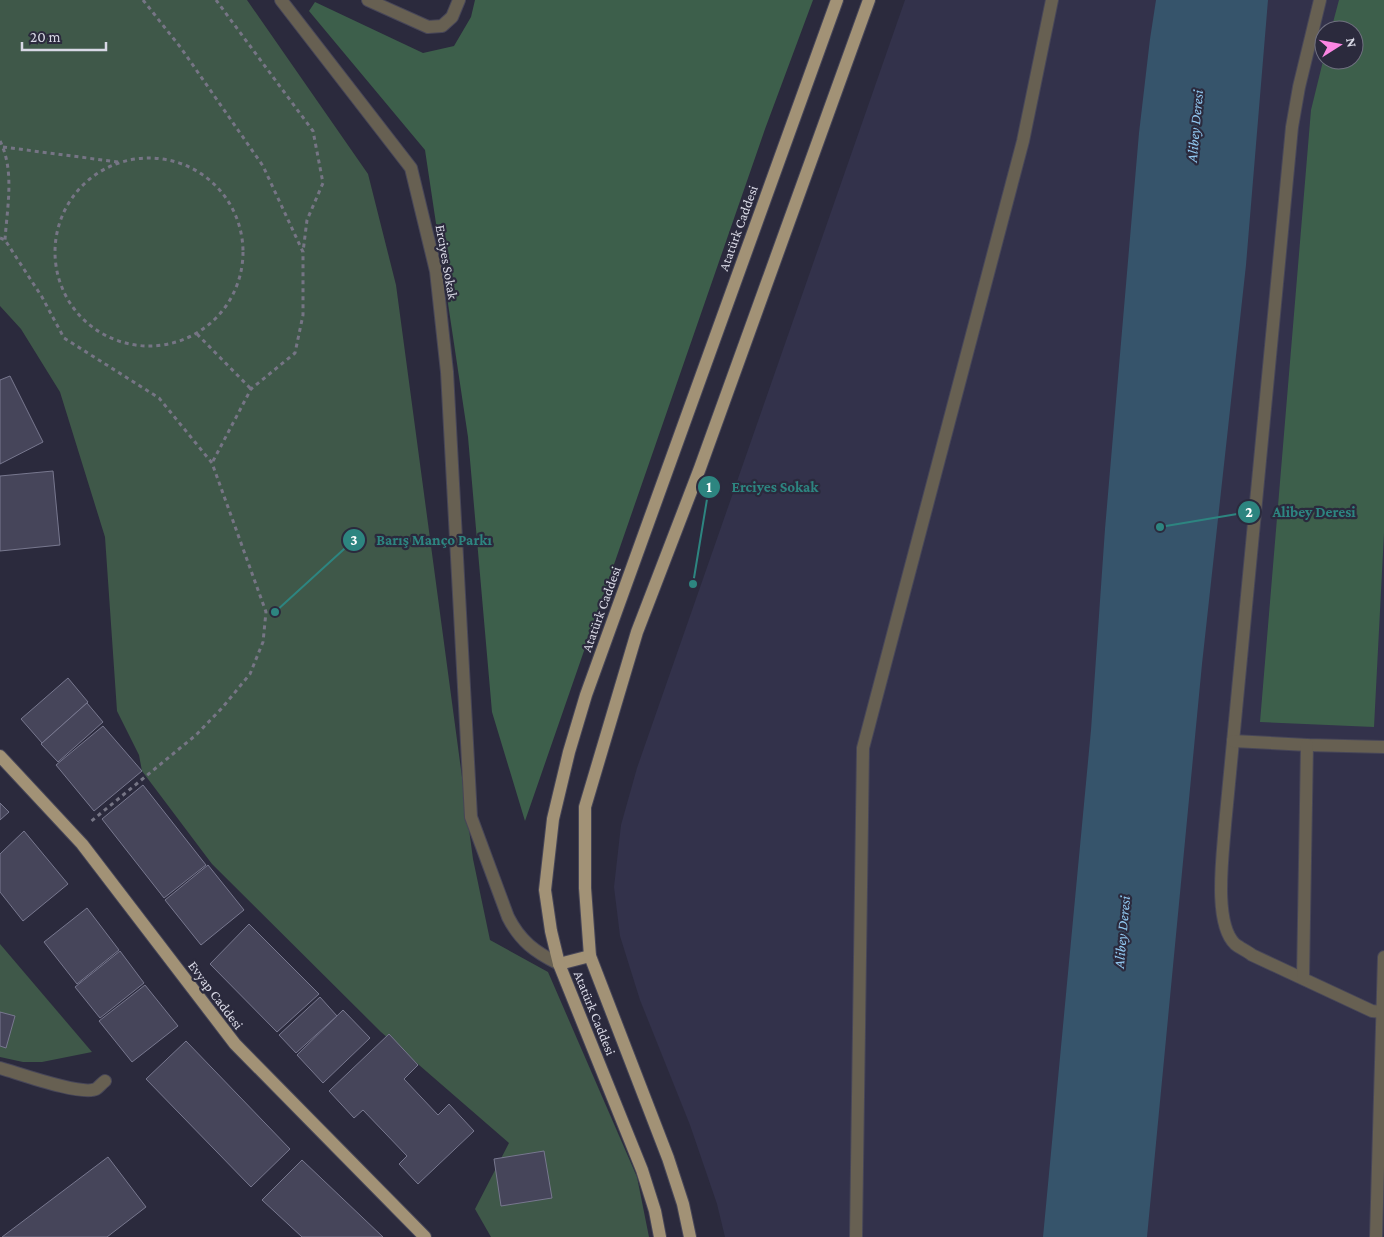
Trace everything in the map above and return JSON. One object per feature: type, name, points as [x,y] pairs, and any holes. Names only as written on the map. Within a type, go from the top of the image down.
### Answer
[{"type":"main road","name":"Atatürk Caddesi","points":[[660,1237],[655,1211],[642,1170],[559,964],[551,931],[546,890],[552,819],[569,752],[595,668],[837,0]]},
{"type":"main road","name":"Atatürk Caddesi","points":[[690,1237],[683,1204],[668,1158],[590,956],[585,888],[585,808],[637,632],[700,468],[869,0]]},
{"type":"main road","name":"Evyap Caddesi","points":[[0,756],[74,835],[235,1044],[425,1237]]},
{"type":"main road","points":[[559,964],[590,956]]},
{"type":"street","name":"Erciyes Sokak","points":[[281,0],[411,168],[436,271],[447,372],[471,817],[514,930],[530,947],[544,957],[559,964]]},
{"type":"street","points":[[368,0],[428,27],[442,26],[452,17],[459,0]]},
{"type":"street","points":[[856,1237],[863,748],[1023,141],[1052,0]]},
{"type":"street","points":[[1320,0],[1299,88],[1292,127],[1225,825],[1222,912],[1226,928],[1234,944],[1372,1011],[1382,1012]]},
{"type":"street","points":[[1233,741],[1384,747]]},
{"type":"street","points":[[1303,978],[1307,745]]},
{"type":"street","points":[[1376,1237],[1384,957]]},
{"type":"street","points":[[0,1068],[65,1087],[86,1090],[95,1089],[105,1081]]},
{"type":"path","points":[[143,0],[181,48],[263,166],[303,252]]},
{"type":"path","points":[[212,463],[251,389],[295,352],[303,315],[303,252],[306,220],[323,184],[314,130],[216,0]]},
{"type":"path","points":[[0,141],[9,173],[5,240]]},
{"type":"path","points":[[3,147],[118,162],[149,157],[179,162],[207,176],[228,199],[241,227],[244,258],[237,288],[221,314],[197,334],[168,345],[136,346],[106,336],[81,318],[63,292],[55,261],[57,230],[70,201],[91,177],[118,162]]},
{"type":"path","points":[[0,238],[5,240],[42,298],[64,338],[159,398],[212,463],[266,612],[263,642],[250,674],[196,735],[74,835]]},
{"type":"path","points":[[197,334],[251,389]]},
{"type":"shaded area","points":[[905,0],[1384,0],[1384,1237],[725,1237],[717,1204],[690,1125],[640,1000],[620,936],[614,887],[621,825],[637,768]]},
{"type":"green space","points":[[0,0],[247,0],[368,174],[396,285],[473,859],[490,940],[548,972],[637,1177],[649,1237],[491,1237],[475,1209],[509,1143],[381,1032],[212,864],[142,771],[139,755],[117,711],[105,537],[60,392],[21,329],[0,306]]},
{"type":"green space","points":[[475,0],[813,0],[765,129],[525,821],[492,712],[468,437],[425,150],[309,11],[315,2],[423,53],[454,46],[471,17]]},
{"type":"green space","points":[[1339,0],[1384,0],[1384,533],[1374,727],[1260,722],[1311,110],[1321,70],[1364,70],[1364,20],[1334,20]]},
{"type":"green space","points":[[0,944],[92,1052],[42,1062],[23,1062],[0,1057]]},
{"type":"water","points":[[1156,0],[1268,0],[1246,265],[1202,664],[1147,1237],[1043,1237],[1091,730],[1105,529],[1139,133]]},
{"type":"building","points":[[10,376],[43,442],[0,464],[0,380]]},
{"type":"building","points":[[53,471],[60,545],[0,551],[0,476]]},
{"type":"building","points":[[68,678],[88,702],[42,743],[21,719]]},
{"type":"building","points":[[87,703],[103,722],[58,762],[41,744]]},
{"type":"building","points":[[103,726],[142,771],[94,811],[56,765]]},
{"type":"building","points":[[143,785],[206,865],[164,898],[102,819]]},
{"type":"building","points":[[0,803],[9,812],[0,820]]},
{"type":"building","points":[[24,831],[68,884],[23,921],[0,892],[0,854]]},
{"type":"building","points":[[208,865],[244,910],[201,945],[165,900]]},
{"type":"building","points":[[87,908],[119,950],[77,984],[44,942]]},
{"type":"building","points":[[249,924],[319,994],[277,1032],[210,964]]},
{"type":"building","points":[[120,951],[144,983],[100,1018],[75,987]]},
{"type":"building","points":[[145,985],[178,1026],[132,1062],[99,1021]]},
{"type":"building","points":[[320,997],[337,1016],[296,1053],[279,1035]]},
{"type":"building","points":[[343,1010],[370,1038],[323,1083],[297,1055]]},
{"type":"building","points":[[0,1012],[15,1016],[6,1048],[0,1046]]},
{"type":"building","points":[[389,1034],[418,1065],[404,1079],[438,1115],[449,1104],[474,1131],[418,1184],[399,1164],[407,1156],[363,1110],[354,1118],[329,1091]]},
{"type":"building","points":[[186,1041],[290,1149],[251,1187],[146,1079]]},
{"type":"building","points":[[544,1151],[552,1198],[501,1206],[494,1159]]},
{"type":"building","points":[[108,1157],[146,1207],[107,1237],[2,1237]]},
{"type":"building","points":[[302,1160],[383,1237],[302,1237],[262,1200]]},
{"type":"place","name":"Alibey Deresi","points":[[1160,527]]},
{"type":"place","name":"Erciyes Sokak","points":[[693,584]]},
{"type":"place","name":"Barış Manço Parkı","points":[[275,612]]}]
